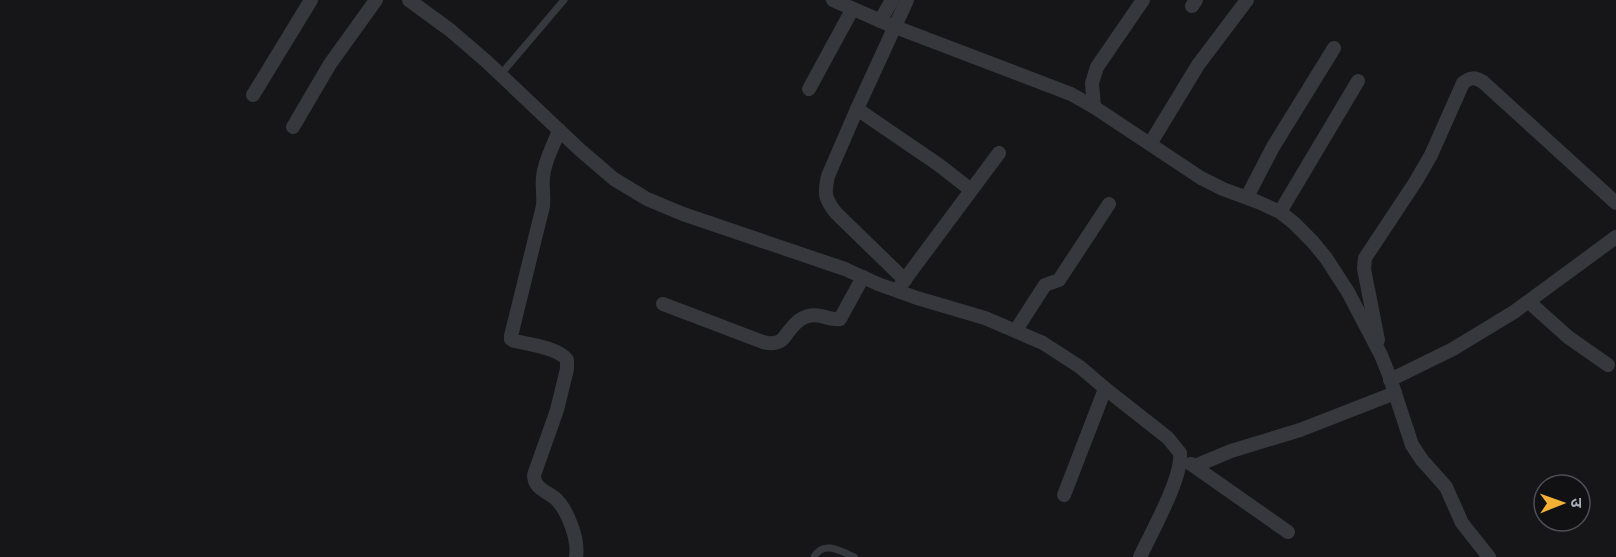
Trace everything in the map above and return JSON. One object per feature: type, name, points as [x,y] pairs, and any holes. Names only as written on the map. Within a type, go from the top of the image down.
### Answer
[{"type":"street","points":[[253,95],[311,0]]},
{"type":"street","points":[[293,127],[330,64],[376,0]]},
{"type":"street","points":[[832,0],[852,10],[1071,94],[1201,178],[1280,212],[1294,223],[1326,258],[1356,307],[1381,355],[1412,445],[1446,487],[1462,523],[1490,557]]},
{"type":"street","points":[[892,0],[888,24],[857,109],[828,176],[825,188],[828,203],[901,284],[921,299],[1016,330],[1058,351],[1178,448],[1181,459],[1176,479],[1140,557]]},
{"type":"street","points":[[888,24],[907,0]]},
{"type":"street","points":[[1094,107],[1092,83],[1097,67],[1143,0]]},
{"type":"street","points":[[1150,144],[1204,56],[1247,0]]},
{"type":"street","points":[[413,1],[501,74],[614,179],[647,199],[682,214],[863,277],[901,284]]},
{"type":"street","points":[[809,89],[852,10]]},
{"type":"street","points":[[1246,197],[1273,147],[1334,48]]},
{"type":"street","points":[[1381,355],[1364,269],[1365,258],[1409,194],[1431,155],[1463,83],[1467,79],[1473,78],[1483,82],[1616,203]]},
{"type":"street","points":[[1280,212],[1358,81]]},
{"type":"street","points":[[857,109],[939,165],[971,190]]},
{"type":"street","points":[[560,130],[544,168],[543,206],[511,339],[562,354],[567,360],[557,410],[534,475],[534,481],[554,498],[570,523],[576,542],[576,557]]},
{"type":"street","points":[[901,284],[999,153]]},
{"type":"street","points":[[1016,330],[1045,285],[1059,279],[1109,204]]},
{"type":"street","points":[[1390,380],[1453,348],[1528,302],[1616,237]]},
{"type":"street","points":[[663,303],[771,344],[782,340],[805,316],[840,319],[863,277]]},
{"type":"street","points":[[1528,302],[1568,338],[1608,365]]},
{"type":"street","points":[[1064,495],[1105,389]]},
{"type":"street","points":[[1195,466],[1299,430],[1395,393]]},
{"type":"street","points":[[1181,459],[1195,466],[1288,532]]},
{"type":"lane","points":[[501,74],[564,0]]},
{"type":"lane","points":[[814,557],[826,547],[854,557]]}]
